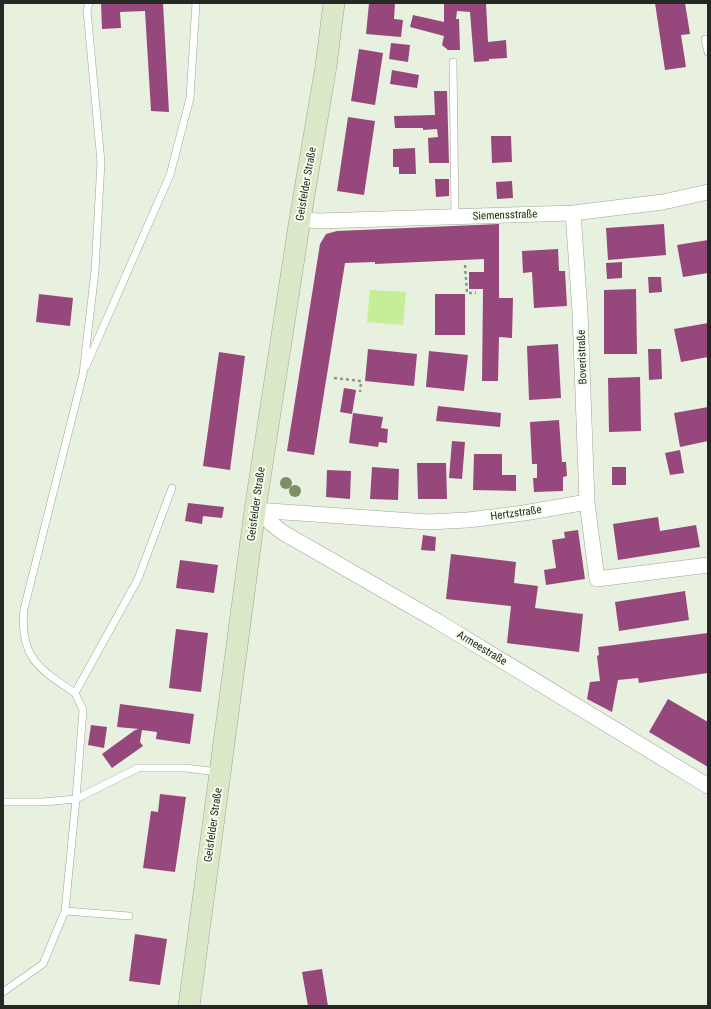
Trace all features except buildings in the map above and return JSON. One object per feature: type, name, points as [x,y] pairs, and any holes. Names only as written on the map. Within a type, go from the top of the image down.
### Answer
[{"type":"main road","name":"Geisfelder Straße","points":[[191,1005],[254,510],[327,60],[334,3]]},
{"type":"street","name":"Siemensstraße","points":[[300,219],[318,221],[573,214],[663,202],[708,192]]},
{"type":"street","name":"Boveristraße","points":[[573,214],[580,312],[587,502]]},
{"type":"street","name":"Hertzstraße","points":[[254,510],[428,522],[468,520],[524,513],[587,502]]},
{"type":"street","points":[[587,502],[597,579],[708,565]]},
{"type":"street","name":"Armeestraße","points":[[254,510],[282,532],[437,621],[708,786]]},
{"type":"lane","points":[[3,992],[43,964],[65,911],[76,799],[83,710],[76,693],[39,667],[24,639],[22,625],[26,601],[83,374],[95,271],[101,162],[87,10],[89,3]]},
{"type":"lane","points":[[83,374],[170,175],[190,98],[196,3]]},
{"type":"lane","points":[[705,39],[708,52]]},
{"type":"lane","points":[[453,62],[455,217]]},
{"type":"lane","points":[[76,693],[138,580],[172,488]]},
{"type":"lane","points":[[3,802],[43,802],[76,799],[138,768],[185,768],[220,772]]},
{"type":"lane","points":[[65,911],[129,916]]},
{"type":"path","points":[[465,266],[466,292],[476,293]]},
{"type":"path","points":[[334,378],[361,381],[360,392]]},
{"type":"green space","points":[[370,290],[406,292],[403,325],[367,322]]}]
